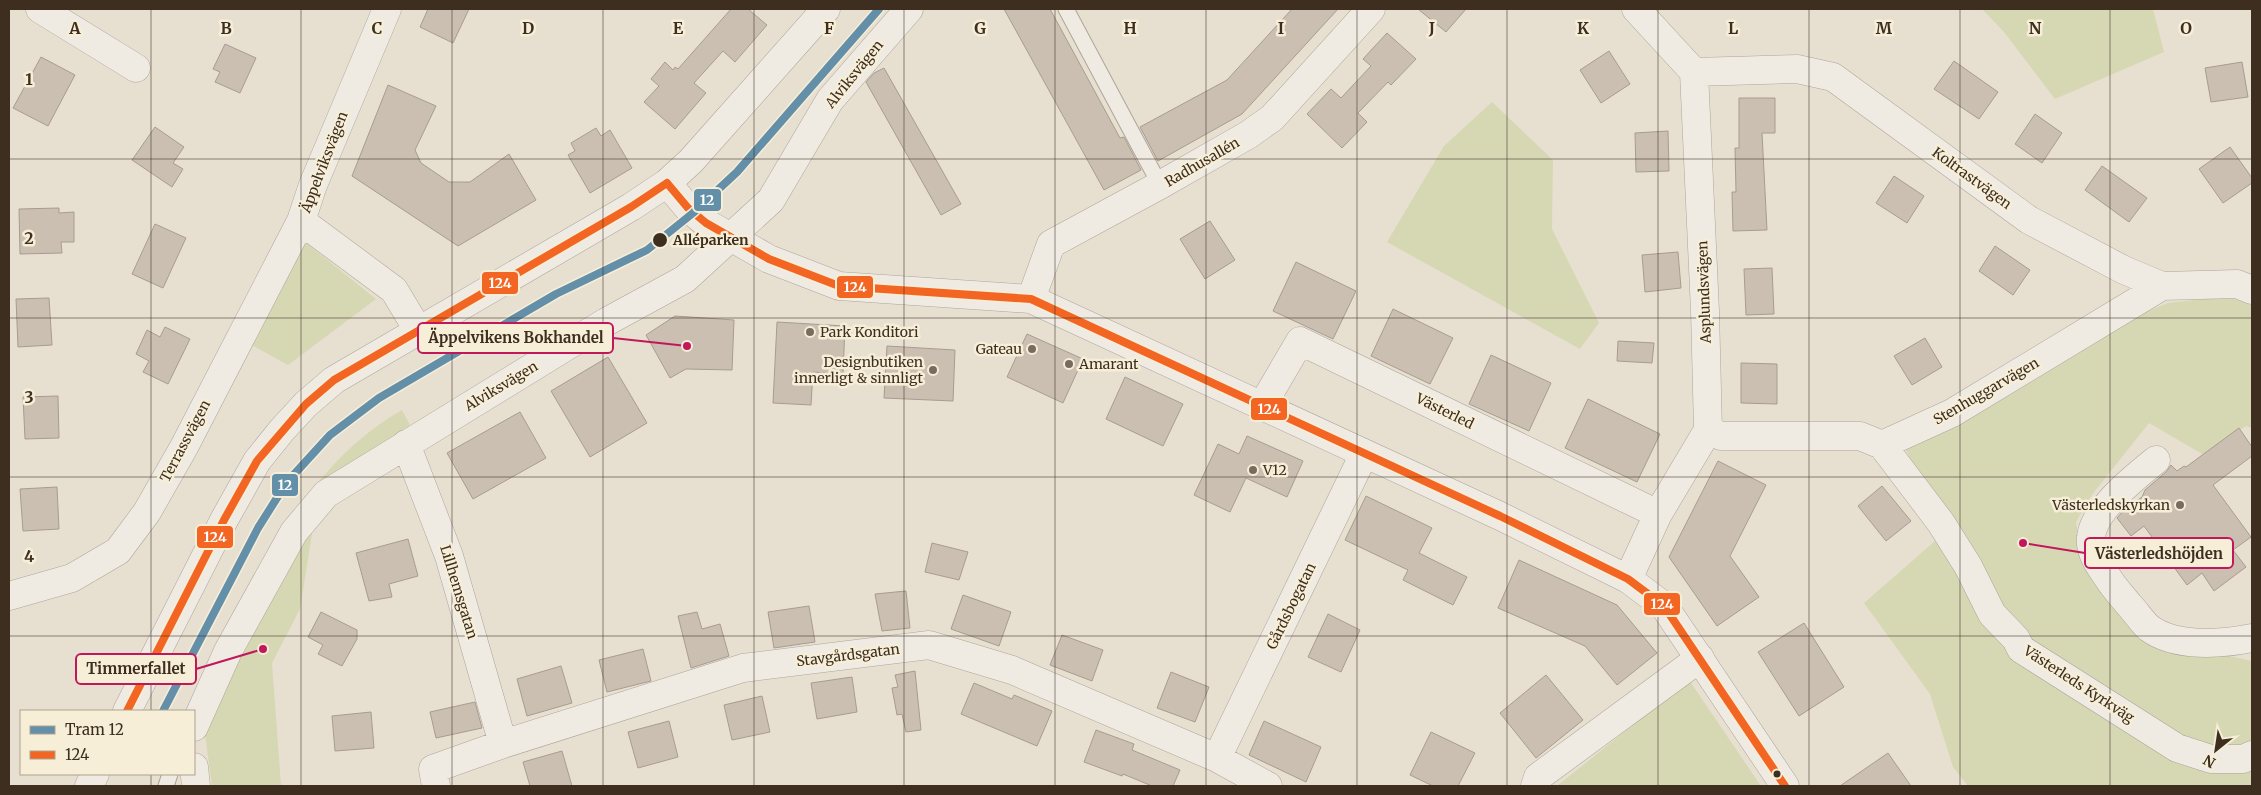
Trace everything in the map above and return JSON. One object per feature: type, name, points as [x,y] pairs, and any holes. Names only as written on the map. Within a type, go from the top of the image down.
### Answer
[{"type":"street","points":[[40,9],[136,68]]},
{"type":"street","name":"Äppelviksvägen","points":[[387,9],[317,176],[301,221],[394,290],[418,330]]},
{"type":"street","points":[[128,710],[224,520],[264,453],[306,404],[334,380],[631,207],[667,183],[713,137],[826,9]]},
{"type":"street","name":"Alviksvägen","points":[[195,725],[228,651],[294,532],[326,494],[606,322],[685,279],[771,200],[830,100],[908,9]]},
{"type":"street","name":"Radhusallén","points":[[1032,299],[1051,244],[1248,135],[1272,118],[1371,9]]},
{"type":"street","points":[[1636,9],[1694,72]]},
{"type":"street","name":"Koltrastvägen","points":[[1694,72],[1797,69],[1833,77],[2029,220],[2124,270],[2162,286],[2247,281]]},
{"type":"street","name":"Asplundsvägen","points":[[1694,72],[1705,301],[1708,430]]},
{"type":"street","points":[[667,183],[693,213],[706,223],[770,259],[838,286],[1032,299],[1500,516],[1628,579],[1664,606],[1786,786]]},
{"type":"street","name":"Terrassvägen","points":[[9,596],[72,578],[118,551],[147,512],[184,447],[301,221]]},
{"type":"street","name":"Stenhuggarvägen","points":[[1882,445],[1952,413],[2162,286]]},
{"type":"street","name":"Västerled","points":[[1262,406],[1300,340],[1658,514]]},
{"type":"street","points":[[1628,579],[1658,514],[1708,430],[1721,436],[1860,436],[1882,445]]},
{"type":"street","name":"Lillhemsgatan","points":[[406,444],[449,556],[503,744]]},
{"type":"street","name":"Västerleds Kyrkväg","points":[[1882,445],[1941,523],[1968,566],[1992,614],[2016,640],[2021,649],[2176,748],[2211,759],[2242,759],[2252,756]]},
{"type":"street","name":"Gårdsbogatan","points":[[1217,758],[1364,454]]},
{"type":"street","points":[[2156,460],[2128,482],[2100,515],[2091,537],[2095,558],[2111,584],[2150,628],[2172,638],[2201,644],[2252,638]]},
{"type":"street","name":"Stavgårdsgatan","points":[[436,786],[433,769],[503,744],[743,668],[929,645],[1012,670],[1217,758],[1268,786]]},
{"type":"street","points":[[1535,786],[1538,777],[1700,658]]},
{"type":"lane","points":[[1066,9],[1160,185]]},
{"type":"green space","points":[[1982,9],[2153,9],[2164,52],[2055,99],[2004,32]]},
{"type":"green space","points":[[1492,102],[1553,160],[1552,229],[1599,323],[1580,349],[1387,242],[1444,146]]},
{"type":"green space","points":[[305,242],[376,299],[288,365],[250,344]]},
{"type":"green space","points":[[2227,296],[2252,305],[2252,428],[2246,426],[2204,455],[2149,423],[2091,496],[2076,522],[2080,546],[2118,601],[2220,654],[2252,661],[2252,786],[1968,786],[1953,767],[1930,694],[1864,603],[1935,541],[1968,544],[1917,475],[1905,447],[2111,326],[2168,303]]},
{"type":"green space","points":[[402,410],[410,425],[357,460],[278,536],[304,499],[348,450],[365,435]]},
{"type":"green space","points":[[314,521],[300,609],[272,663],[281,786],[212,786],[204,727]]},
{"type":"green space","points":[[1689,680],[1761,786],[1557,786]]},
{"type":"building","points":[[428,9],[469,9],[453,43],[420,27]]},
{"type":"building","points":[[731,9],[748,9],[767,25],[735,62],[723,51],[694,83],[706,93],[675,129],[644,102],[659,86],[651,79],[665,62],[673,70],[675,67],[678,69]]},
{"type":"building","points":[[1004,9],[1050,9],[1120,138],[1124,137],[1141,170],[1104,190]]},
{"type":"building","points":[[1292,9],[1338,9],[1242,114],[1158,161],[1140,127],[1227,80]]},
{"type":"building","points":[[1418,9],[1466,9],[1446,32]]},
{"type":"building","points":[[1387,33],[1416,59],[1391,85],[1388,82],[1358,113],[1367,122],[1342,148],[1307,114],[1331,89],[1341,98],[1371,66],[1363,59]]},
{"type":"building","points":[[225,44],[256,58],[240,93],[215,82],[220,72],[213,69]]},
{"type":"building","points":[[1609,51],[1630,84],[1601,103],[1580,70]]},
{"type":"building","points":[[41,57],[75,75],[48,126],[13,108]]},
{"type":"building","points":[[1954,61],[1998,92],[1979,119],[1934,89]]},
{"type":"building","points":[[2242,62],[2248,97],[2211,102],[2205,68]]},
{"type":"building","points":[[884,68],[961,204],[941,215],[866,82],[874,73]]},
{"type":"building","points":[[388,85],[436,106],[415,150],[421,163],[449,182],[470,182],[509,154],[536,200],[458,246],[352,176]]},
{"type":"building","points":[[1739,98],[1775,98],[1775,133],[1762,133],[1767,230],[1733,231],[1732,192],[1736,192],[1735,148],[1739,148]]},
{"type":"building","points":[[2035,114],[2062,133],[2042,163],[2015,144]]},
{"type":"building","points":[[155,127],[184,147],[173,163],[183,169],[172,187],[132,160]]},
{"type":"building","points":[[596,128],[601,136],[610,130],[632,168],[590,193],[568,155],[575,151],[571,143]]},
{"type":"building","points":[[1668,131],[1669,171],[1636,172],[1635,133]]},
{"type":"building","points":[[2230,147],[2252,178],[2252,183],[2223,203],[2199,169]]},
{"type":"building","points":[[2102,166],[2147,198],[2129,222],[2085,190]]},
{"type":"building","points":[[1894,176],[1924,196],[1907,223],[1876,203]]},
{"type":"building","points":[[59,208],[59,213],[74,212],[74,242],[61,242],[62,253],[20,254],[19,209]]},
{"type":"building","points":[[1210,221],[1235,260],[1205,279],[1180,239]]},
{"type":"building","points":[[155,224],[186,238],[163,288],[132,274]]},
{"type":"building","points":[[1995,246],[2030,270],[2013,295],[1979,271]]},
{"type":"building","points":[[1678,252],[1681,288],[1645,292],[1642,255]]},
{"type":"building","points":[[1296,262],[1356,291],[1333,339],[1273,311]]},
{"type":"building","points":[[1772,268],[1774,314],[1746,315],[1744,269]]},
{"type":"building","points":[[49,298],[52,345],[18,347],[16,299]]},
{"type":"building","points":[[1393,309],[1453,338],[1430,384],[1371,356]]},
{"type":"building","points":[[675,316],[734,320],[732,370],[686,369],[670,378],[646,335]]},
{"type":"building","points":[[777,322],[845,326],[843,374],[813,372],[811,405],[773,403]]},
{"type":"building","points":[[165,327],[190,339],[168,384],[143,372],[149,361],[136,354],[147,330],[160,337]]},
{"type":"building","points":[[1027,334],[1083,359],[1063,403],[1007,377]]},
{"type":"building","points":[[1925,338],[1942,367],[1912,385],[1894,356]]},
{"type":"building","points":[[1618,341],[1654,343],[1652,363],[1617,361]]},
{"type":"building","points":[[887,346],[955,350],[953,401],[884,398]]},
{"type":"building","points":[[1491,355],[1551,383],[1529,431],[1469,404]]},
{"type":"building","points":[[608,357],[647,423],[590,457],[551,391]]},
{"type":"building","points":[[1741,363],[1777,364],[1777,404],[1741,403]]},
{"type":"building","points":[[1125,377],[1183,404],[1163,446],[1106,419]]},
{"type":"building","points":[[58,396],[59,438],[25,439],[23,397]]},
{"type":"building","points":[[1588,399],[1660,434],[1637,482],[1565,448]]},
{"type":"building","points":[[520,412],[546,458],[473,499],[447,453]]},
{"type":"building","name":"Västerledskyrkan","points":[[2239,428],[2252,447],[2252,456],[2213,485],[2251,537],[2233,550],[2246,567],[2214,591],[2202,573],[2187,585],[2144,526],[2131,536],[2117,518],[2123,511],[2142,497],[2145,490],[2166,472],[2171,465],[2177,471],[2184,466],[2186,467]]},
{"type":"building","name":"V12","points":[[1247,436],[1303,461],[1287,497],[1246,478],[1230,512],[1194,495],[1218,444],[1239,454]]},
{"type":"building","points":[[1718,461],[1766,485],[1730,556],[1759,597],[1717,626],[1669,557]]},
{"type":"building","points":[[1882,486],[1911,521],[1886,541],[1858,506]]},
{"type":"building","points":[[57,487],[59,529],[23,531],[20,489]]},
{"type":"building","points":[[1366,496],[1432,528],[1419,553],[1467,577],[1453,605],[1403,580],[1408,570],[1345,540]]},
{"type":"building","points":[[408,539],[418,576],[389,584],[392,597],[369,601],[356,553]]},
{"type":"building","points":[[932,543],[968,552],[959,580],[925,572]]},
{"type":"building","points":[[1519,560],[1617,605],[1657,653],[1617,685],[1585,646],[1498,608]]},
{"type":"building","points":[[906,591],[910,628],[882,631],[875,594]]},
{"type":"building","points":[[963,595],[1011,612],[999,646],[951,629]]},
{"type":"building","points":[[809,606],[815,642],[774,648],[768,612]]},
{"type":"building","points":[[321,612],[357,630],[357,639],[342,666],[318,654],[323,645],[308,637]]},
{"type":"building","points":[[697,612],[702,629],[720,624],[729,656],[691,668],[678,616]]},
{"type":"building","points":[[1328,614],[1360,630],[1341,672],[1308,657]]},
{"type":"building","points":[[1804,623],[1844,687],[1799,716],[1758,652]]},
{"type":"building","points":[[1062,635],[1103,650],[1092,681],[1050,665]]},
{"type":"building","points":[[643,649],[651,681],[607,692],[599,660]]},
{"type":"building","points":[[561,666],[572,703],[527,716],[517,679]]},
{"type":"building","points":[[915,671],[921,730],[906,732],[902,714],[897,715],[892,688],[898,687],[895,675]]},
{"type":"building","points":[[1171,672],[1209,687],[1195,722],[1157,708]]},
{"type":"building","points":[[1546,675],[1583,720],[1536,758],[1500,713]]},
{"type":"building","points":[[852,677],[857,712],[817,719],[811,683]]},
{"type":"building","points":[[974,683],[1012,699],[1014,695],[1052,711],[1037,746],[961,714]]},
{"type":"building","points":[[762,696],[770,732],[732,740],[724,705]]},
{"type":"building","points":[[475,702],[482,728],[436,738],[430,712]]},
{"type":"building","points":[[371,712],[374,748],[335,751],[332,716]]},
{"type":"building","points":[[669,721],[678,757],[638,768],[628,732]]},
{"type":"building","points":[[1264,721],[1321,747],[1306,782],[1249,755]]},
{"type":"building","points":[[1096,730],[1134,744],[1132,750],[1180,770],[1173,786],[1152,786],[1123,774],[1122,776],[1084,762]]},
{"type":"building","points":[[1431,732],[1475,753],[1458,786],[1433,786],[1410,775]]},
{"type":"building","points":[[562,751],[572,786],[530,786],[523,762]]},
{"type":"building","points":[[1888,753],[1911,786],[1840,786]]},
{"type":"tram line","name":"12","points":[[164,710],[258,528],[287,482],[330,435],[379,398],[556,294],[647,250],[693,213],[737,172],[879,9]]},
{"type":"transit line","name":"124","points":[[667,183],[688,208],[706,223],[769,259],[839,286],[1031,299],[1500,516],[1628,579],[1664,606],[1785,786]]},
{"type":"transit line","name":"124","points":[[128,710],[224,520],[257,461],[306,404],[334,380],[631,207],[667,183]]},
{"type":"place","name":"Alléparken","points":[[660,240]]},
{"type":"place","name":"Park Konditori","points":[[810,332]]},
{"type":"place","name":"Äppelvikens Bokhandel","points":[[687,346]]},
{"type":"place","name":"Gateau","points":[[1032,349]]},
{"type":"place","name":"Amarant","points":[[1069,364]]},
{"type":"place","name":"Designbutiken innerligt & sinnligt","points":[[933,370]]},
{"type":"place","name":"V12","points":[[1253,470]]},
{"type":"place","name":"Västerledskyrkan","points":[[2180,505]]},
{"type":"place","name":"Västerledshöjden","points":[[2023,543]]},
{"type":"place","name":"Timmerfallet","points":[[263,649]]}]
